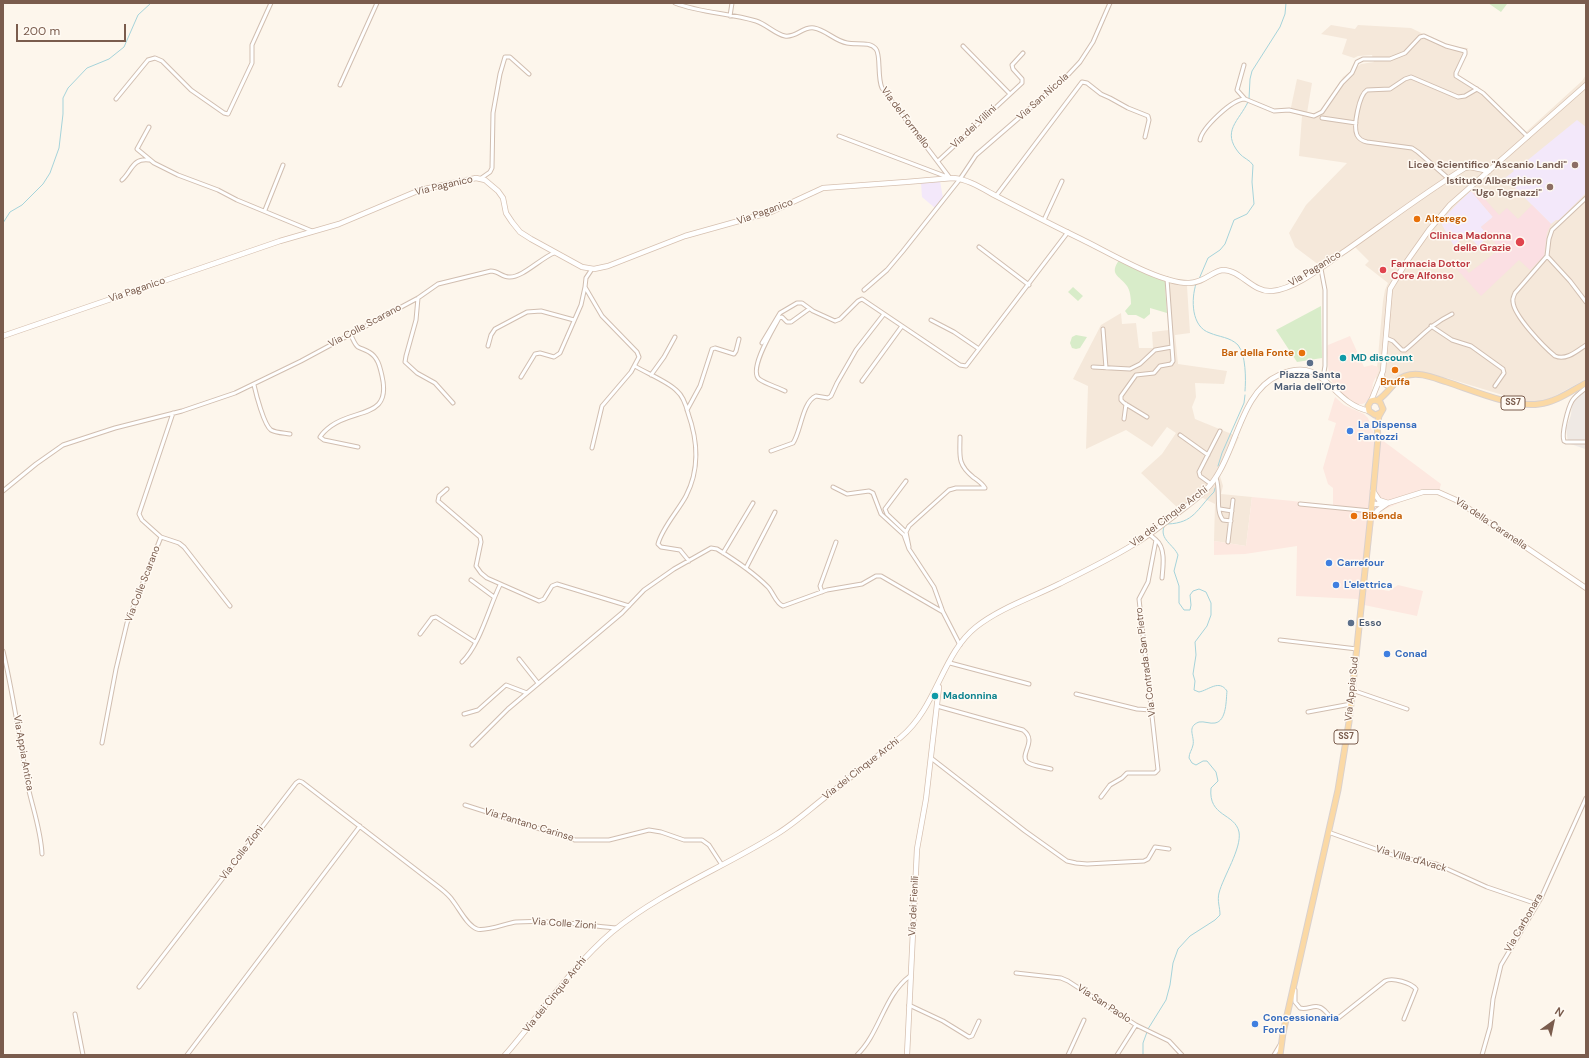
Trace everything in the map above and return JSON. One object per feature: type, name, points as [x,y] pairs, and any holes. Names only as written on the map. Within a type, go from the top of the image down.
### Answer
[{"type":"main road","name":"SS7","points":[[1380,413],[1388,392],[1392,386],[1406,376],[1419,374],[1433,377],[1509,402],[1531,405],[1553,400],[1586,383]]},
{"type":"main road","name":"SS7","points":[[1378,400],[1388,392]]},
{"type":"main road","points":[[1370,402],[1378,400],[1383,406]]},
{"type":"main road","name":"SS7","points":[[1370,402],[1371,413],[1377,425]]},
{"type":"main road","points":[[1371,413],[1380,413]]},
{"type":"main road","name":"Via Appia Sud","points":[[1280,1055],[1281,1043],[1338,790],[1351,704],[1372,504],[1378,438],[1377,425],[1380,413]]},
{"type":"street","points":[[116,98],[148,60],[154,58],[162,61],[193,91],[224,113],[229,113],[252,63],[252,45],[271,3]]},
{"type":"street","points":[[340,85],[377,3]]},
{"type":"street","name":"Via del Formello","points":[[675,3],[760,22],[785,36],[791,36],[806,28],[813,28],[846,43],[874,47],[878,53],[879,76],[882,88],[950,178]]},
{"type":"street","points":[[730,16],[732,3]]},
{"type":"street","name":"Via San Nicola","points":[[960,179],[978,153],[1067,76],[1080,62],[1092,44],[1110,3]]},
{"type":"street","points":[[1200,140],[1202,134],[1226,107],[1237,100],[1245,99],[1253,101],[1275,111],[1289,110],[1311,116],[1316,115],[1323,110],[1343,82],[1352,73],[1359,61],[1364,59],[1387,60],[1403,54],[1423,36],[1443,45],[1465,51],[1466,53],[1456,76],[1477,89],[1528,137]]},
{"type":"street","points":[[963,46],[1010,94]]},
{"type":"street","name":"Via dei Villini","points":[[938,161],[1022,81],[1022,78],[1013,69],[1012,65],[1023,53]]},
{"type":"street","points":[[480,178],[490,172],[492,168],[492,116],[499,78],[505,57],[510,57],[529,74]]},
{"type":"street","points":[[1244,65],[1237,90],[1245,99]]},
{"type":"street","points":[[1449,179],[1412,148],[1361,140],[1356,132],[1360,100],[1364,92],[1371,89],[1390,89],[1407,78],[1415,77],[1459,97],[1465,96],[1477,89]]},
{"type":"street","points":[[996,196],[1082,82],[1087,83],[1101,94],[1128,108],[1148,116],[1149,119],[1145,137]]},
{"type":"street","points":[[1392,386],[1386,385],[1383,382],[1382,375],[1389,295],[1394,280],[1424,237],[1452,203],[1586,85]]},
{"type":"street","points":[[1322,118],[1356,123]]},
{"type":"street","points":[[149,127],[136,148],[149,160],[182,177],[265,210],[312,231]]},
{"type":"street","name":"Via Paganico","points":[[838,136],[950,178]]},
{"type":"street","points":[[122,180],[137,162],[149,160]]},
{"type":"street","points":[[265,210],[283,164]]},
{"type":"street","name":"Via Paganico","points":[[3,336],[312,231],[343,223],[423,189],[480,178],[489,183],[501,195],[507,214],[519,230],[531,240],[576,265],[592,269],[608,266],[690,234],[771,212],[823,188],[950,178],[960,179],[1151,273],[1167,279],[1190,283],[1204,280],[1217,272],[1225,271],[1238,276],[1259,289],[1272,291],[1289,286],[1320,268],[1468,167],[1489,171]]},
{"type":"street","points":[[864,290],[899,256],[960,179]]},
{"type":"street","points":[[1044,220],[1062,181]]},
{"type":"street","points":[[1586,198],[1552,230],[1549,238],[1547,256],[1515,293],[1513,300],[1514,307],[1525,324],[1555,356],[1560,358],[1566,357],[1586,345]]},
{"type":"street","points":[[762,343],[781,312],[799,303],[836,321],[862,299],[963,366],[968,365],[1068,232]]},
{"type":"street","points":[[979,247],[1029,284]]},
{"type":"street","name":"Via Colle Scarano","points":[[3,491],[61,446],[115,428],[217,400],[254,384],[350,334],[418,298],[440,283],[490,271],[497,272],[506,277],[516,276],[545,257],[554,253]]},
{"type":"street","points":[[1547,256],[1570,281],[1586,302]]},
{"type":"street","points":[[1320,268],[1325,294],[1325,366],[1323,378]]},
{"type":"street","points":[[521,377],[535,354],[539,353],[554,357],[560,354],[582,303],[586,278],[592,269]]},
{"type":"street","points":[[1147,417],[1122,401],[1121,396],[1132,380],[1139,374],[1154,374],[1160,366],[1172,363],[1174,360],[1167,279]]},
{"type":"street","points":[[585,287],[601,314],[638,352],[639,358],[635,366],[602,406],[592,448]]},
{"type":"street","points":[[418,298],[416,320],[406,356],[406,362],[417,373],[435,383],[453,403]]},
{"type":"street","points":[[785,391],[761,380],[757,376],[761,354],[780,318],[791,322],[809,309]]},
{"type":"street","points":[[488,346],[491,335],[496,330],[527,312],[541,311],[574,320]]},
{"type":"street","points":[[772,451],[793,443],[803,415],[812,398],[816,396],[828,398],[832,396],[836,385],[856,350],[884,314]]},
{"type":"street","points":[[1386,338],[1393,340],[1404,352],[1438,320],[1452,314]]},
{"type":"street","points":[[931,320],[954,332],[979,350]]},
{"type":"street","points":[[862,381],[902,326]]},
{"type":"street","points":[[1431,326],[1452,340],[1473,347],[1503,369],[1504,373],[1495,386]]},
{"type":"street","points":[[1103,329],[1106,368]]},
{"type":"street","points":[[350,334],[358,346],[373,355],[378,361],[383,380],[383,398],[375,408],[349,416],[326,430],[320,437],[324,440],[358,447]]},
{"type":"street","points":[[651,375],[664,357],[675,337]]},
{"type":"street","points":[[687,410],[700,386],[712,349],[715,348],[734,354],[740,339]]},
{"type":"street","points":[[1092,368],[1132,368],[1142,362],[1153,350],[1172,347]]},
{"type":"street","points":[[635,366],[678,391],[687,410],[696,438],[694,472],[687,495],[658,544],[661,547],[680,550],[689,561]]},
{"type":"street","name":"Via dei Cinque Archi","points":[[505,1055],[571,973],[589,953],[617,928],[664,896],[786,828],[902,736],[923,713],[960,645],[974,629],[993,616],[1082,573],[1131,546],[1187,506],[1216,478],[1223,466],[1249,406],[1264,384],[1277,376],[1297,370],[1310,371],[1323,378],[1340,396],[1354,406],[1371,413]]},
{"type":"street","points":[[1354,406],[1363,406],[1370,402],[1382,375]]},
{"type":"street","points":[[254,384],[259,404],[269,427],[273,430],[290,434]]},
{"type":"street","points":[[1376,388],[1378,400]]},
{"type":"street","points":[[1586,388],[1571,403],[1563,435],[1563,440],[1565,442],[1586,442]]},
{"type":"street","points":[[1124,419],[1126,404]]},
{"type":"street","name":"Via Colle Scarano","points":[[102,743],[116,669],[127,623],[161,537],[142,520],[140,514],[174,413]]},
{"type":"street","name":"Via dei Cinque Archi","points":[[1211,484],[1202,478],[1199,473],[1220,431]]},
{"type":"street","points":[[1180,435],[1208,454]]},
{"type":"street","points":[[906,532],[909,526],[949,490],[958,488],[985,488],[962,466],[960,458],[960,437]]},
{"type":"street","name":"Via dei Cinque Archi","points":[[1216,478],[1218,484],[1220,509]]},
{"type":"street","points":[[906,481],[885,509],[888,515],[906,532],[911,553]]},
{"type":"street","points":[[833,487],[847,494],[869,491],[872,493],[881,514],[902,533],[911,553],[933,584],[943,612],[960,645]]},
{"type":"street","points":[[447,489],[439,496],[438,501],[480,537],[482,542],[476,562],[477,568],[484,576],[500,585],[540,601],[546,598],[552,586],[558,584],[629,606]]},
{"type":"street","points":[[1373,490],[1379,500],[1388,504]]},
{"type":"street","name":"Via della Caranella","points":[[1370,519],[1379,509],[1388,504],[1425,492],[1438,492],[1446,495],[1586,588]]},
{"type":"street","points":[[1228,542],[1233,500]]},
{"type":"street","points":[[723,553],[753,503]]},
{"type":"street","points":[[1300,504],[1371,510]]},
{"type":"street","name":"Via della Caranella","points":[[1372,504],[1388,504]]},
{"type":"street","points":[[1230,521],[1222,519],[1220,509],[1232,511]]},
{"type":"street","points":[[746,568],[775,512]]},
{"type":"street","points":[[1149,534],[1161,547],[1163,560],[1162,578]]},
{"type":"street","points":[[161,537],[178,543],[184,547],[230,606]]},
{"type":"street","name":"Via Contrada San Pietro","points":[[1101,797],[1111,784],[1123,778],[1128,772],[1155,773],[1157,772],[1158,768],[1139,598],[1148,582],[1156,540]]},
{"type":"street","points":[[822,592],[820,588],[821,583],[836,542]]},
{"type":"street","points":[[472,745],[506,711],[629,606],[647,587],[670,571],[711,548],[716,548],[746,568],[771,590],[778,603],[782,606],[822,592],[863,584],[879,576],[943,612]]},
{"type":"street","points":[[471,580],[494,597]]},
{"type":"street","points":[[462,662],[475,642],[500,585]]},
{"type":"street","points":[[420,634],[432,618],[436,616],[475,642]]},
{"type":"street","points":[[1280,640],[1357,649]]},
{"type":"street","name":"Via Appia Antica","points":[[3,651],[29,791],[38,821],[42,854]]},
{"type":"street","points":[[519,659],[538,683]]},
{"type":"street","points":[[950,662],[1029,684]]},
{"type":"street","name":"Via dei Fienili","points":[[906,1055],[917,846],[931,758],[939,684]]},
{"type":"street","points":[[464,714],[478,710],[508,685],[527,693]]},
{"type":"street","points":[[1352,690],[1407,709]]},
{"type":"street","points":[[1076,694],[1137,709],[1151,710]]},
{"type":"street","points":[[1308,712],[1351,704]]},
{"type":"street","points":[[937,706],[1023,730],[1029,737],[1025,757],[1026,760],[1030,764],[1051,769]]},
{"type":"street","points":[[931,758],[1025,831],[1062,858],[1071,862],[1090,864],[1144,861],[1148,859],[1155,847],[1169,849]]},
{"type":"street","name":"Via Colle Zioni","points":[[139,987],[297,782],[302,782],[444,892],[468,921],[478,929],[506,923],[522,922],[617,928]]},
{"type":"street","name":"Via Carbonara","points":[[1482,1055],[1490,1027],[1493,999],[1501,965],[1537,904],[1586,798]]},
{"type":"street","name":"Via Pantano Carinse","points":[[465,805],[575,840],[609,840],[649,830],[661,832],[684,840],[702,840],[709,845],[722,865]]},
{"type":"street","points":[[187,1055],[360,826]]},
{"type":"street","name":"Via Villa d'Avack","points":[[1328,832],[1398,857],[1438,865],[1491,888],[1537,904]]},
{"type":"street","name":"Via San Paolo","points":[[1016,973],[1068,981],[1136,1025],[1169,1041],[1182,1055]]},
{"type":"street","points":[[857,1055],[869,1041],[898,988],[910,976]]},
{"type":"street","points":[[1295,981],[1297,1006],[1302,1009],[1319,1007],[1324,1009],[1331,1017],[1336,1019],[1343,1016],[1387,980],[1394,980],[1414,986],[1416,992],[1404,1019]]},
{"type":"street","points":[[909,1005],[943,1021],[969,1037],[972,1036],[979,1021]]},
{"type":"street","points":[[74,1014],[83,1055]]},
{"type":"street","points":[[1068,1055],[1084,1020]]},
{"type":"street","points":[[1117,1055],[1136,1025]]},
{"type":"street","points":[[1274,1055],[1281,1043]]},
{"type":"shaded area","points":[[1331,25],[1355,29],[1358,25],[1411,28],[1442,43],[1455,47],[1468,48],[1458,71],[1459,76],[1480,88],[1526,132],[1582,81],[1586,75],[1586,379],[1541,402],[1519,400],[1447,378],[1420,372],[1408,372],[1390,382],[1376,379],[1383,301],[1388,283],[1365,265],[1369,261],[1355,247],[1323,268],[1295,247],[1289,233],[1306,205],[1347,163],[1299,156],[1302,116],[1290,112],[1297,79],[1312,83],[1307,113],[1317,113],[1324,107],[1343,77],[1361,64],[1374,62],[1372,55],[1358,56],[1354,58],[1342,54],[1347,39],[1321,34]]},
{"type":"shaded area","name":"Istituto Alberghiero \"Ugo Tognazzi\"","points":[[1577,120],[1586,127],[1586,193],[1559,220],[1556,220],[1551,224],[1505,178],[1514,171],[1512,169],[1515,166],[1518,168]]},
{"type":"shaded area","points":[[940,181],[943,198],[935,208],[922,197],[921,183]]},
{"type":"shaded area","name":"Clinica Madonna delle Grazie","points":[[1475,188],[1499,215],[1507,208],[1518,219],[1532,205],[1551,224],[1547,233],[1544,256],[1530,270],[1519,260],[1481,296],[1454,266],[1459,262],[1469,273],[1500,249],[1481,227],[1493,217],[1471,191]]},
{"type":"shaded area","points":[[1471,191],[1493,217],[1481,227],[1489,236],[1478,246],[1467,234],[1454,246],[1442,225],[1443,219]]},
{"type":"shaded area","points":[[1165,281],[1187,286],[1190,333],[1175,335],[1178,364],[1227,371],[1224,384],[1195,383],[1196,397],[1192,407],[1195,419],[1239,437],[1220,476],[1223,486],[1221,494],[1252,497],[1246,546],[1214,541],[1215,504],[1201,497],[1182,512],[1141,473],[1162,454],[1176,433],[1167,427],[1152,447],[1126,430],[1086,449],[1088,386],[1073,379],[1101,325],[1121,313],[1122,324],[1136,323],[1139,348],[1153,348],[1152,332],[1169,330]]},
{"type":"shaded area","points":[[1350,336],[1364,367],[1372,365],[1378,367],[1379,371],[1373,383],[1371,397],[1362,404],[1357,404],[1342,394],[1333,384],[1329,375],[1327,353],[1328,345]]},
{"type":"shaded area","points":[[1586,389],[1585,449],[1568,443],[1566,428],[1571,415],[1572,404]]},
{"type":"shaded area","points":[[1335,397],[1344,405],[1364,414],[1368,418],[1374,434],[1441,484],[1438,495],[1420,495],[1403,501],[1379,512],[1374,520],[1366,587],[1389,591],[1398,585],[1423,591],[1417,616],[1364,605],[1357,599],[1296,596],[1297,546],[1245,554],[1214,555],[1214,541],[1246,546],[1252,497],[1333,505],[1333,488],[1328,484],[1323,468],[1336,423],[1328,420]]},
{"type":"green space","points":[[1488,3],[1506,3],[1507,4],[1501,12]]},
{"type":"green space","points":[[1119,260],[1165,281],[1167,313],[1150,308],[1150,314],[1144,319],[1136,315],[1128,315],[1125,311],[1131,304],[1130,292],[1115,272],[1116,265]]},
{"type":"green space","points":[[1073,287],[1083,296],[1078,301],[1068,292]]},
{"type":"green space","points":[[1321,306],[1322,358],[1297,362],[1276,330]]},
{"type":"green space","points":[[1076,335],[1087,337],[1080,348],[1076,349],[1072,348],[1070,343],[1072,337]]},
{"type":"waterway","points":[[3,223],[10,212],[22,205],[43,184],[50,173],[59,148],[63,114],[63,98],[68,88],[87,68],[109,59],[124,47],[138,15],[151,3]]},
{"type":"waterway","points":[[1249,99],[1252,71],[1280,27],[1285,14],[1286,3]]},
{"type":"waterway","points":[[1199,279],[1208,258],[1220,250],[1225,244],[1234,220],[1247,214],[1254,204],[1252,182],[1253,165],[1239,153],[1232,138],[1233,126],[1248,102]]},
{"type":"waterway","points":[[1196,284],[1193,297],[1196,319],[1204,330],[1235,342],[1241,349],[1244,361],[1245,391]]},
{"type":"waterway","points":[[1218,466],[1222,453],[1244,403],[1245,395]]},
{"type":"waterway","points":[[1168,524],[1177,523],[1189,518],[1214,492],[1215,488]]},
{"type":"waterway","points":[[1148,1029],[1166,1000],[1173,963],[1178,949],[1190,936],[1215,920],[1220,915],[1218,899],[1219,893],[1238,846],[1239,839],[1237,826],[1233,821],[1217,810],[1211,797],[1211,788],[1218,781],[1216,772],[1207,761],[1203,761],[1196,765],[1192,763],[1189,758],[1193,745],[1193,726],[1199,722],[1215,723],[1222,718],[1225,709],[1227,691],[1221,686],[1214,686],[1199,692],[1194,690],[1195,681],[1193,674],[1196,655],[1195,642],[1207,626],[1211,615],[1211,603],[1206,592],[1199,589],[1193,591],[1190,595],[1190,610],[1184,610],[1179,603],[1179,586],[1174,571],[1178,555],[1165,538],[1163,531],[1164,527]]},
{"type":"waterway","points":[[1143,1055],[1143,1043],[1147,1032]]},
{"type":"place","name":"Liceo Scientifico \"Ascanio Landi\"","points":[[1575,165]]},
{"type":"place","name":"Istituto Alberghiero \"Ugo Tognazzi\"","points":[[1550,187]]},
{"type":"place","name":"Alterego","points":[[1417,219]]},
{"type":"place","name":"Clinica Madonna delle Grazie","points":[[1520,242]]},
{"type":"place","name":"Farmacia Dottor Core Alfonso","points":[[1383,270]]},
{"type":"place","name":"Bar della Fonte","points":[[1302,353]]},
{"type":"place","name":"MD discount","points":[[1343,358]]},
{"type":"place","name":"Piazza Santa Maria dell'Orto","points":[[1310,363]]},
{"type":"place","name":"Bruffa","points":[[1395,370]]},
{"type":"place","name":"La Dispensa Fantozzi","points":[[1350,431]]},
{"type":"place","name":"Bibenda","points":[[1354,516]]},
{"type":"place","name":"Carrefour","points":[[1329,563]]},
{"type":"place","name":"L'elettrica","points":[[1336,585]]},
{"type":"place","name":"Esso","points":[[1351,623]]},
{"type":"place","name":"Conad","points":[[1387,654]]},
{"type":"place","name":"Madonnina","points":[[935,696]]},
{"type":"place","name":"Concessionaria Ford","points":[[1255,1024]]}]
